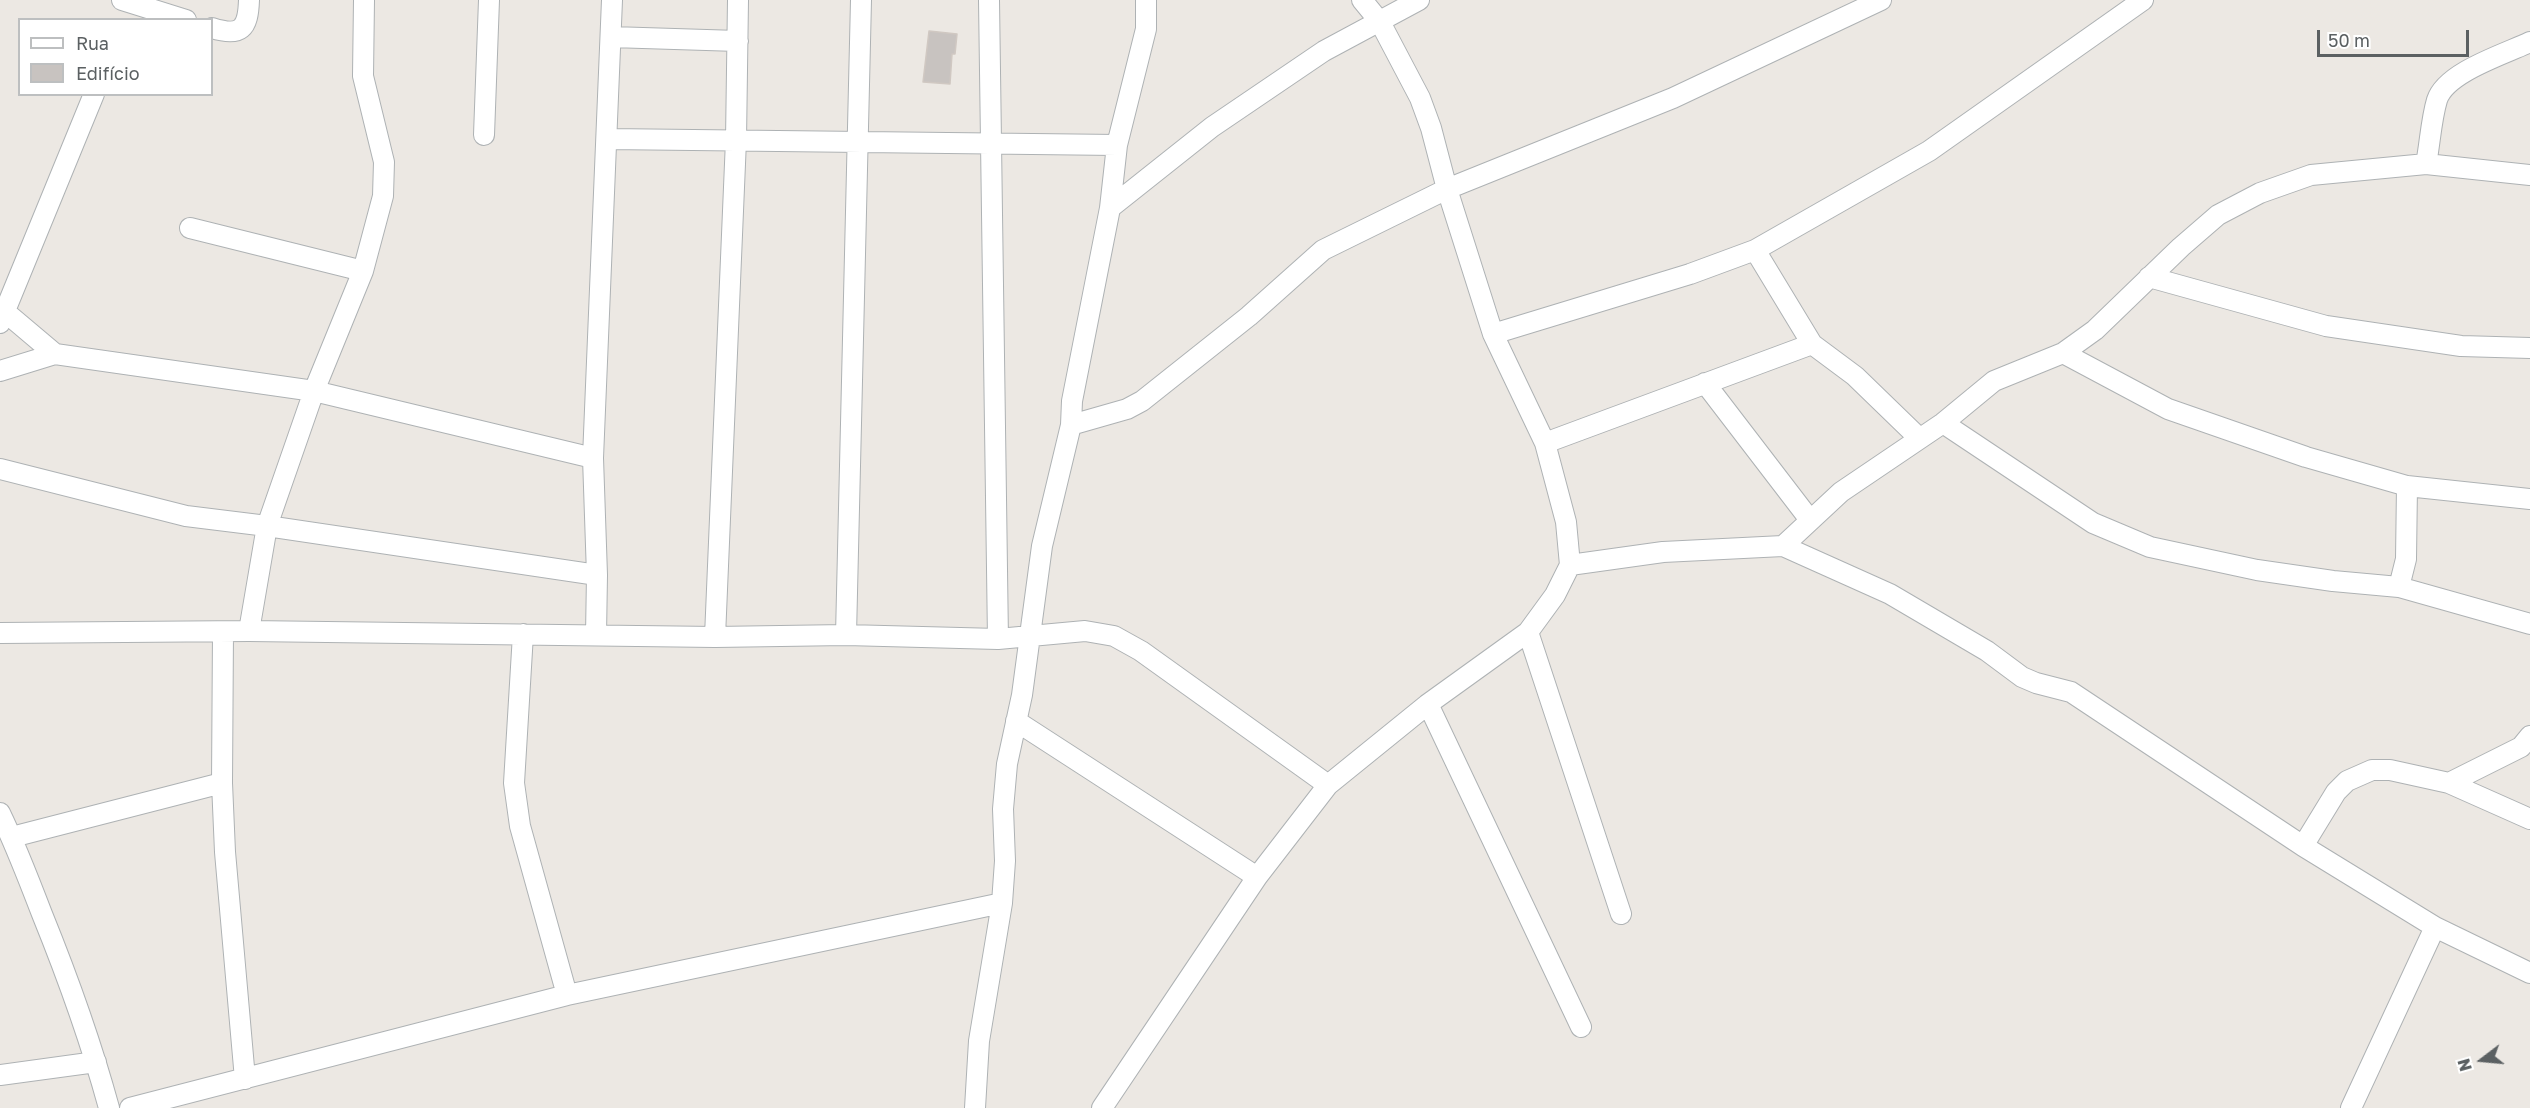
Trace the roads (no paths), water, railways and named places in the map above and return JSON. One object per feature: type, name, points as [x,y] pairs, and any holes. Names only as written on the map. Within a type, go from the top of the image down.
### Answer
[{"type":"street","points":[[213,27],[226,32],[244,27],[248,17],[249,0]]},
{"type":"street","points":[[249,631],[267,526],[314,391],[363,271],[383,196],[384,162],[363,76],[364,0]]},
{"type":"street","points":[[484,135],[489,0]]},
{"type":"street","points":[[596,635],[597,575],[593,458],[608,140],[612,0]]},
{"type":"street","points":[[715,637],[736,140],[738,0]]},
{"type":"street","points":[[846,635],[861,0]]},
{"type":"street","points":[[989,0],[998,639]]},
{"type":"street","points":[[975,1108],[980,1041],[1002,903],[1007,764],[1022,695],[1042,546],[1071,425],[1072,401],[1110,208],[1117,145],[1146,29],[1146,0]]},
{"type":"street","points":[[1102,1108],[1257,877],[1328,786],[1428,704],[1528,632],[1555,595],[1570,565],[1566,522],[1545,443],[1493,334],[1420,98],[1380,22],[1362,0]]},
{"type":"street","points":[[1110,208],[1212,127],[1324,51],[1419,0]]},
{"type":"street","points":[[1071,425],[1127,409],[1142,401],[1249,316],[1323,250],[1447,189],[1673,98],[1881,0]]},
{"type":"street","points":[[1493,334],[1690,274],[1755,250],[1929,151],[2143,0]]},
{"type":"street","points":[[128,6],[178,18]]},
{"type":"street","points":[[611,36],[738,41]]},
{"type":"street","points":[[2426,165],[2438,99],[2448,83],[2530,42]]},
{"type":"street","points":[[55,354],[2,317],[7,281],[93,96]]},
{"type":"street","points":[[608,140],[1117,145]]},
{"type":"street","points":[[1783,546],[1841,492],[1943,423],[1994,381],[2063,353],[2095,330],[2149,277],[2218,215],[2260,193],[2311,175],[2426,165],[2530,175]]},
{"type":"street","points":[[190,228],[363,271]]},
{"type":"street","points":[[1755,250],[1812,344],[1855,376],[1919,438]]},
{"type":"street","points":[[2149,277],[2326,326],[2461,346],[2530,348]]},
{"type":"street","points":[[1545,443],[1812,344]]},
{"type":"street","points":[[2063,353],[2168,409],[2306,457],[2407,486],[2530,499]]},
{"type":"street","points":[[0,371],[55,354],[314,391],[593,458]]},
{"type":"street","points":[[1705,383],[1810,520]]},
{"type":"street","points":[[1943,423],[2093,523],[2150,547],[2257,570],[2333,581],[2399,587],[2530,624]]},
{"type":"street","points":[[0,468],[186,516],[597,575]]},
{"type":"street","points":[[2399,587],[2406,559],[2407,486]]},
{"type":"street","points":[[1570,565],[1663,552],[1783,546],[1890,594],[1987,651],[2022,677],[2071,692],[2303,846],[2435,927],[2530,973]]},
{"type":"street","points":[[0,633],[249,631],[715,637],[846,635],[998,639],[1085,631],[1114,636],[1141,651],[1328,786]]},
{"type":"street","points":[[223,632],[222,783],[225,852],[245,1079]]},
{"type":"street","points":[[1528,632],[1621,914]]},
{"type":"street","points":[[523,634],[514,783],[519,817],[567,995]]},
{"type":"street","points":[[1428,704],[1581,1027]]},
{"type":"street","points":[[1016,721],[1257,877]]},
{"type":"street","points":[[2450,783],[2521,747],[2530,736]]},
{"type":"street","points":[[2303,846],[2336,792],[2347,782],[2372,770],[2390,770],[2450,783],[2530,819]]},
{"type":"street","points":[[12,837],[222,783]]},
{"type":"street","points":[[0,813],[12,837],[66,974],[109,1108]]},
{"type":"street","points":[[130,1108],[567,995],[1002,903]]},
{"type":"street","points":[[2351,1108],[2435,927]]},
{"type":"street","points":[[0,1075],[96,1062]]}]
